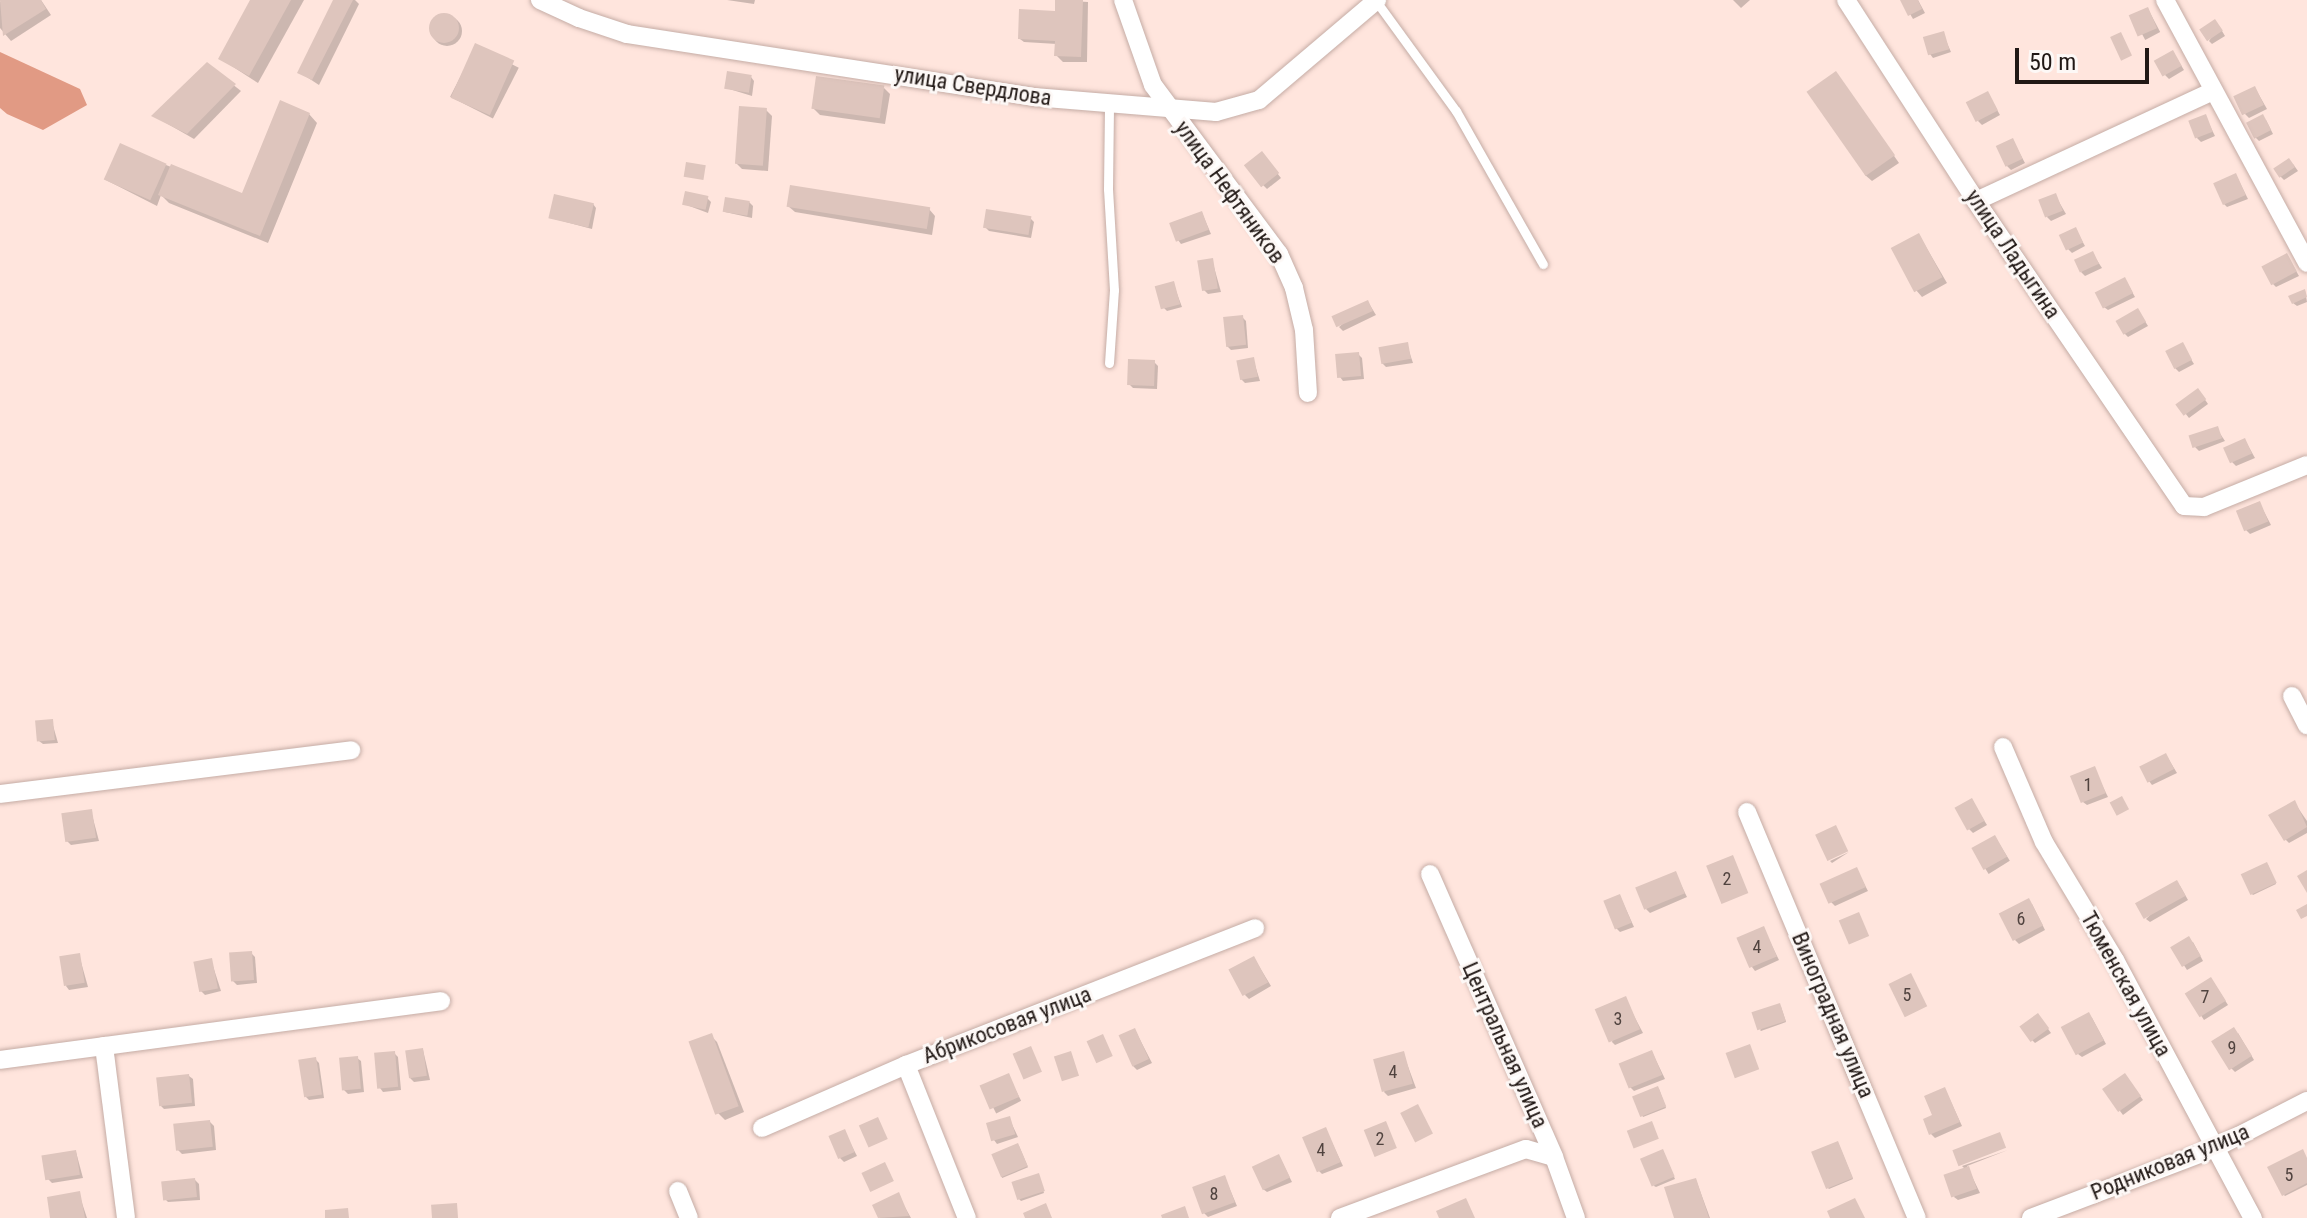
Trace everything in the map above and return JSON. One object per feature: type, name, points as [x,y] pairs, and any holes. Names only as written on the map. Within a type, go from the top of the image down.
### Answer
[{"type":"street","name":"улица Свердлова","points":[[540,0],[579,18],[627,34],[1034,97],[1216,112],[1259,100],[1376,0]]},
{"type":"street","name":"улица Нефтяников","points":[[1123,0],[1153,85],[1279,254],[1294,288],[1304,330],[1308,393]]},
{"type":"street","name":"улица Ладыгина","points":[[1846,0],[1976,201],[2184,506],[2204,507],[2307,465]]},
{"type":"street","points":[[2165,0],[2307,263]]},
{"type":"street","points":[[1976,201],[2213,91]]},
{"type":"street","points":[[2292,696],[2307,725]]},
{"type":"street","name":"Тюменская улица","points":[[2003,747],[2044,842],[2115,960],[2253,1218]]},
{"type":"street","points":[[0,794],[351,750]]},
{"type":"street","name":"Виноградная улица","points":[[1747,812],[1917,1218]]},
{"type":"street","name":"Центральная улица","points":[[1430,874],[1554,1157],[1576,1218]]},
{"type":"street","name":"Абрикосовая улица","points":[[762,1128],[906,1065],[1255,928]]},
{"type":"street","points":[[0,1060],[441,1001]]},
{"type":"street","points":[[104,1046],[126,1218]]},
{"type":"street","points":[[906,1065],[967,1218]]},
{"type":"street","name":"Родниковая улица","points":[[2031,1218],[2215,1148],[2307,1101]]},
{"type":"street","points":[[1340,1218],[1526,1149],[1554,1157]]},
{"type":"street","points":[[678,1191],[689,1218]]},
{"type":"lane","points":[[1376,0],[1456,111],[1543,264]]},
{"type":"lane","points":[[1109,104],[1108,189],[1114,290],[1109,363]]},
{"type":"shaded area","points":[[0,52],[80,89],[87,105],[43,130],[7,114],[0,108]]},
{"type":"building","points":[[0,0],[41,0],[46,9],[3,36]]},
{"type":"building","points":[[250,0],[291,0],[249,76],[218,59]]},
{"type":"building","points":[[333,0],[353,0],[312,80],[297,73]]},
{"type":"building","points":[[1055,0],[1083,0],[1081,57],[1054,56],[1055,41],[1018,39],[1019,9],[1055,11]]},
{"type":"building","points":[[1900,0],[1918,0],[1922,9],[1908,16]]},
{"type":"building","points":[[2148,7],[2157,28],[2138,36],[2129,15]]},
{"type":"building","points":[[444,13],[454,18],[459,28],[454,38],[444,43],[434,38],[429,28],[434,18]]},
{"type":"building","points":[[2215,19],[2223,31],[2207,41],[2199,30]]},
{"type":"building","points":[[1944,31],[1949,49],[1928,55],[1923,37]]},
{"type":"building","points":[[2121,32],[2132,56],[2121,61],[2110,37]]},
{"type":"building","points":[[475,43],[514,60],[490,115],[451,98]]},
{"type":"building","points":[[2173,50],[2182,66],[2162,76],[2154,61]]},
{"type":"building","points":[[207,62],[236,84],[187,134],[151,116]]},
{"type":"building","points":[[727,71],[752,75],[749,93],[724,89]]},
{"type":"building","points":[[1836,71],[1895,155],[1866,176],[1807,92]]},
{"type":"building","points":[[816,76],[884,86],[880,118],[811,109]]},
{"type":"building","points":[[2255,86],[2264,105],[2242,115],[2233,96]]},
{"type":"building","points":[[1988,91],[1998,111],[1976,122],[1966,102]]},
{"type":"building","points":[[280,100],[310,113],[260,236],[158,195],[171,164],[242,193]]},
{"type":"building","points":[[739,106],[767,108],[763,166],[735,164]]},
{"type":"building","points":[[2206,114],[2213,132],[2195,139],[2188,121]]},
{"type":"building","points":[[2263,114],[2271,130],[2254,139],[2246,123]]},
{"type":"building","points":[[2013,138],[2023,159],[2006,167],[1996,146]]},
{"type":"building","points":[[120,143],[167,164],[150,200],[104,180]]},
{"type":"building","points":[[1262,151],[1279,173],[1261,187],[1244,165]]},
{"type":"building","points":[[2289,158],[2295,167],[2279,178],[2273,169]]},
{"type":"building","points":[[686,162],[706,165],[703,180],[684,177]]},
{"type":"building","points":[[2236,173],[2246,195],[2223,205],[2213,183]]},
{"type":"building","points":[[790,185],[930,207],[927,229],[787,207]]},
{"type":"building","points":[[685,191],[708,196],[706,210],[682,205]]},
{"type":"building","points":[[2056,193],[2063,211],[2045,218],[2038,200]]},
{"type":"building","points":[[554,194],[594,203],[588,228],[548,218]]},
{"type":"building","points":[[725,197],[750,201],[747,216],[723,212]]},
{"type":"building","points":[[986,209],[1031,216],[1028,235],[983,228]]},
{"type":"building","points":[[1202,211],[1209,230],[1176,242],[1169,223]]},
{"type":"building","points":[[2076,227],[2083,242],[2066,250],[2059,235]]},
{"type":"building","points":[[1919,233],[1942,277],[1914,292],[1891,248]]},
{"type":"building","points":[[2093,251],[2099,264],[2080,273],[2074,260]]},
{"type":"building","points":[[2287,253],[2297,272],[2271,285],[2261,267]]},
{"type":"building","points":[[1213,258],[1218,289],[1202,291],[1197,261]]},
{"type":"building","points":[[2125,277],[2133,293],[2103,308],[2095,292]]},
{"type":"building","points":[[1174,281],[1180,304],[1161,309],[1155,286]]},
{"type":"building","points":[[2305,289],[2307,297],[2292,304],[2288,296]]},
{"type":"building","points":[[1368,300],[1373,311],[1336,327],[1331,316]]},
{"type":"building","points":[[2138,308],[2146,322],[2123,335],[2115,321]]},
{"type":"building","points":[[1243,315],[1246,345],[1226,347],[1223,317]]},
{"type":"building","points":[[1408,342],[1411,359],[1381,364],[1378,347]]},
{"type":"building","points":[[2183,342],[2192,360],[2174,369],[2165,351]]},
{"type":"building","points":[[1359,352],[1361,376],[1337,378],[1335,354]]},
{"type":"building","points":[[1254,357],[1258,377],[1240,380],[1236,360]]},
{"type":"building","points":[[1128,359],[1155,360],[1154,386],[1127,385]]},
{"type":"building","points":[[2198,388],[2206,399],[2184,416],[2175,404]]},
{"type":"building","points":[[2218,426],[2222,438],[2193,448],[2189,436]]},
{"type":"building","points":[[2245,438],[2252,454],[2230,463],[2223,448]]},
{"type":"building","points":[[2260,501],[2268,521],[2244,531],[2236,511]]},
{"type":"building","points":[[53,719],[55,740],[37,741],[35,721]]},
{"type":"building","points":[[2166,753],[2174,769],[2147,783],[2139,767]]},
{"type":"building","points":[[2095,766],[2106,793],[2081,803],[2070,776]]},
{"type":"building","points":[[2122,796],[2129,809],[2117,816],[2110,803]]},
{"type":"building","points":[[1972,798],[1985,821],[1967,830],[1955,808]]},
{"type":"building","points":[[2295,800],[2307,827],[2284,841],[2268,815]]},
{"type":"building","points":[[92,809],[96,838],[65,842],[61,813]]},
{"type":"building","points":[[1836,825],[1848,851],[1827,861],[1815,835]]},
{"type":"building","points":[[1995,835],[2007,857],[1984,870],[1971,848]]},
{"type":"building","points":[[1733,855],[1748,893],[1721,904],[1706,866]]},
{"type":"building","points":[[2267,862],[2277,883],[2250,895],[2241,874]]},
{"type":"building","points":[[1857,867],[1866,887],[1828,904],[1820,884]]},
{"type":"building","points":[[2307,870],[2307,893],[2297,876]]},
{"type":"building","points":[[1676,871],[1685,893],[1644,910],[1635,887]]},
{"type":"building","points":[[2177,880],[2186,896],[2144,919],[2135,903]]},
{"type":"building","points":[[1620,894],[1632,923],[1615,929],[1603,901]]},
{"type":"building","points":[[2029,898],[2043,926],[2013,941],[1999,913]]},
{"type":"building","points":[[2307,904],[2307,916],[2301,919],[2296,910]]},
{"type":"building","points":[[1859,912],[1869,936],[1849,945],[1839,921]]},
{"type":"building","points":[[1764,926],[1777,956],[1749,968],[1736,938]]},
{"type":"building","points":[[2189,936],[2201,956],[2182,967],[2170,947]]},
{"type":"building","points":[[252,951],[254,980],[231,982],[229,953]]},
{"type":"building","points":[[80,953],[85,983],[64,986],[59,956]]},
{"type":"building","points":[[1254,956],[1268,982],[1242,996],[1228,970]]},
{"type":"building","points":[[212,958],[218,988],[199,992],[193,962]]},
{"type":"building","points":[[1911,973],[1927,1006],[1905,1017],[1889,984]]},
{"type":"building","points":[[2211,977],[2226,1001],[2200,1017],[2185,993]]},
{"type":"building","points":[[1626,996],[1640,1029],[1609,1042],[1595,1009]]},
{"type":"building","points":[[1780,1003],[1786,1021],[1757,1030],[1751,1012]]},
{"type":"building","points":[[2089,1012],[2104,1040],[2076,1055],[2061,1027]]},
{"type":"building","points":[[2038,1013],[2049,1028],[2031,1042],[2019,1027]]},
{"type":"building","points":[[2234,1027],[2252,1056],[2229,1070],[2211,1041]]},
{"type":"building","points":[[1135,1028],[1149,1059],[1132,1066],[1119,1035]]},
{"type":"building","points":[[712,1033],[739,1106],[715,1115],[689,1042]]},
{"type":"building","points":[[1103,1034],[1113,1056],[1096,1063],[1087,1041]]},
{"type":"building","points":[[1750,1044],[1759,1069],[1735,1078],[1726,1053]]},
{"type":"building","points":[[1031,1046],[1042,1072],[1024,1080],[1013,1054]]},
{"type":"building","points":[[423,1048],[427,1076],[409,1078],[405,1051]]},
{"type":"building","points":[[1652,1050],[1662,1075],[1629,1089],[1619,1063]]},
{"type":"building","points":[[395,1051],[398,1087],[377,1089],[374,1053]]},
{"type":"building","points":[[1071,1051],[1079,1076],[1062,1081],[1054,1057]]},
{"type":"building","points":[[1404,1051],[1413,1084],[1382,1092],[1373,1059]]},
{"type":"building","points":[[358,1056],[361,1089],[342,1091],[339,1058]]},
{"type":"building","points":[[316,1057],[322,1095],[304,1097],[298,1060]]},
{"type":"building","points":[[1009,1073],[1019,1097],[990,1109],[980,1086]]},
{"type":"building","points":[[2125,1073],[2141,1096],[2118,1112],[2102,1089]]},
{"type":"building","points":[[189,1074],[192,1103],[159,1106],[156,1077]]},
{"type":"building","points":[[1658,1086],[1666,1106],[1640,1117],[1632,1096]]},
{"type":"building","points":[[1945,1087],[1960,1122],[1929,1135],[1923,1119],[1932,1115],[1924,1096]]},
{"type":"building","points":[[1418,1104],[1433,1133],[1415,1142],[1400,1113]]},
{"type":"building","points":[[1010,1116],[1015,1134],[991,1141],[986,1123]]},
{"type":"building","points":[[878,1117],[888,1139],[869,1147],[859,1126]]},
{"type":"building","points":[[210,1120],[213,1147],[176,1151],[173,1124]]},
{"type":"building","points":[[1386,1121],[1397,1148],[1375,1157],[1364,1130]]},
{"type":"building","points":[[1652,1121],[1659,1139],[1634,1148],[1627,1131]]},
{"type":"building","points":[[1326,1127],[1341,1162],[1317,1172],[1302,1137]]},
{"type":"building","points":[[845,1129],[855,1152],[838,1159],[828,1136]]},
{"type":"building","points":[[2000,1132],[2006,1148],[1958,1166],[1952,1150]]},
{"type":"building","points":[[1838,1141],[1853,1178],[1826,1189],[1811,1152]]},
{"type":"building","points":[[1018,1143],[1028,1166],[1001,1177],[991,1154]]},
{"type":"building","points":[[1663,1149],[1675,1177],[1652,1186],[1640,1159]]},
{"type":"building","points":[[2303,1149],[2307,1158],[2307,1183],[2282,1196],[2267,1167]]},
{"type":"building","points":[[76,1150],[80,1175],[45,1180],[41,1155]]},
{"type":"building","points":[[1279,1154],[1290,1178],[1263,1190],[1252,1167]]},
{"type":"building","points":[[885,1162],[894,1181],[870,1192],[861,1173]]},
{"type":"building","points":[[1969,1166],[1977,1189],[1951,1197],[1943,1175]]},
{"type":"building","points":[[1039,1173],[1045,1191],[1017,1200],[1011,1182]]},
{"type":"building","points":[[1225,1175],[1235,1202],[1202,1214],[1192,1187]]},
{"type":"building","points":[[195,1178],[197,1197],[163,1200],[161,1182]]},
{"type":"building","points":[[1696,1178],[1709,1218],[1674,1218],[1664,1187]]},
{"type":"building","points":[[80,1191],[85,1218],[50,1218],[47,1197]]},
{"type":"building","points":[[899,1192],[909,1216],[878,1218],[872,1205]]},
{"type":"building","points":[[1466,1198],[1475,1218],[1439,1218],[1436,1211]]},
{"type":"building","points":[[1855,1198],[1865,1218],[1830,1218],[1827,1211]]},
{"type":"building","points":[[457,1203],[458,1218],[432,1218],[431,1205]]},
{"type":"building","points":[[1046,1203],[1052,1218],[1025,1218],[1023,1213]]},
{"type":"building","points":[[1185,1206],[1189,1218],[1162,1218],[1161,1215]]},
{"type":"building","points":[[348,1208],[349,1218],[325,1218],[325,1210]]}]
